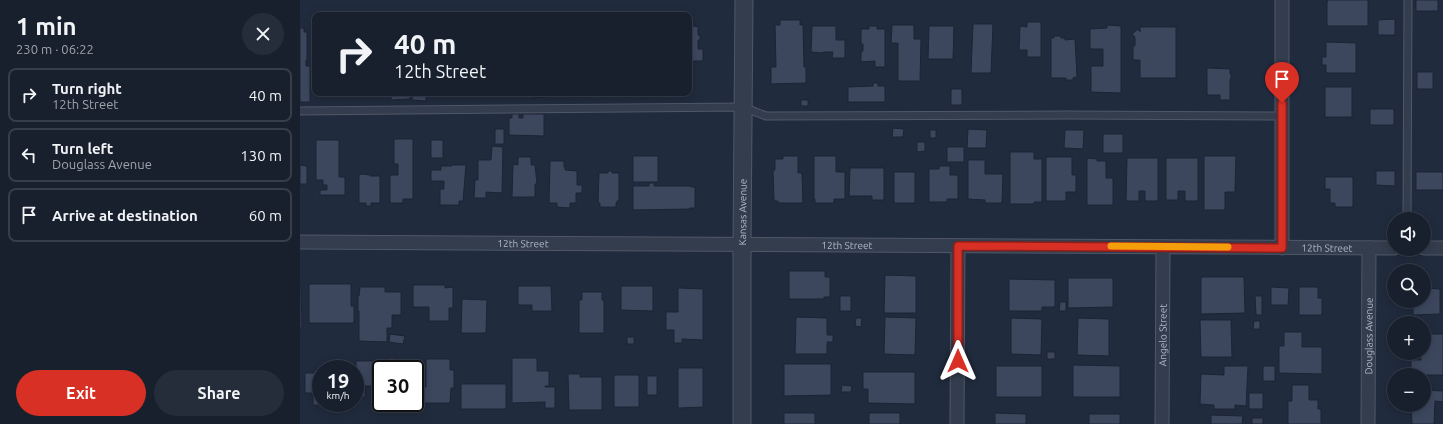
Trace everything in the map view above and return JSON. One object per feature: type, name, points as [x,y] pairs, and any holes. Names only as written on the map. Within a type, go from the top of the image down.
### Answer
[{"type":"street","name":"Kansas Avenue","points":[[742,424],[744,0]]},
{"type":"street","points":[[1282,0],[1282,248]]},
{"type":"street","name":"12th Street","points":[[300,242],[1387,248]]},
{"type":"street","points":[[957,424],[958,246]]},
{"type":"street","name":"Angelo Street","points":[[1162,424],[1163,247]]},
{"type":"street","name":"Douglass Avenue","points":[[1368,424],[1369,248]]},
{"type":"street","points":[[1431,248],[1443,248]]},
{"type":"lane","points":[[1407,212],[1408,0]]},
{"type":"lane","points":[[300,111],[743,107],[766,116],[1282,116]]},
{"type":"building","points":[[1328,0],[1368,0],[1368,26],[1327,26]]},
{"type":"building","points":[[1416,0],[1438,0],[1438,11],[1416,11]]},
{"type":"building","points":[[1395,19],[1395,35],[1378,35],[1378,20]]},
{"type":"building","points":[[780,20],[800,20],[800,25],[803,25],[806,83],[771,84],[771,67],[776,67],[775,25],[780,25]]},
{"type":"building","points":[[1027,22],[1041,22],[1041,57],[1027,57],[1027,50],[1019,50],[1020,26],[1027,27]]},
{"type":"building","points":[[973,24],[993,24],[991,73],[971,73]]},
{"type":"building","points":[[892,25],[914,25],[914,39],[921,39],[920,81],[898,81],[898,43],[891,43]]},
{"type":"building","points":[[1107,25],[1121,26],[1121,93],[1091,92],[1091,66],[1103,66],[1103,49],[1090,49],[1090,29],[1107,28]]},
{"type":"building","points":[[692,26],[698,27],[698,35],[700,35],[700,40],[698,40],[698,49],[703,49],[703,61],[692,61]]},
{"type":"building","points":[[812,26],[836,26],[836,40],[845,40],[845,58],[832,58],[833,52],[811,52]]},
{"type":"building","points":[[869,26],[877,26],[877,29],[885,29],[885,67],[875,67],[875,61],[861,62],[863,44],[861,44],[861,29],[869,29]]},
{"type":"building","points":[[929,26],[954,26],[953,59],[928,59]]},
{"type":"building","points":[[1140,27],[1176,27],[1176,78],[1140,78],[1140,60],[1133,60],[1133,46],[1135,46],[1135,37],[1132,34],[1138,29],[1140,32]]},
{"type":"building","points":[[300,28],[304,28],[304,32],[307,32],[306,66],[310,66],[310,102],[300,102]]},
{"type":"building","points":[[1054,36],[1061,36],[1061,38],[1065,38],[1065,40],[1075,39],[1077,77],[1073,78],[1073,80],[1066,80],[1066,78],[1051,78],[1051,38],[1054,38]]},
{"type":"building","points":[[1326,42],[1356,43],[1356,73],[1326,73],[1326,65],[1322,65],[1322,57],[1326,57]]},
{"type":"building","points":[[1207,68],[1230,69],[1230,100],[1220,100],[1220,95],[1207,95]]},
{"type":"building","points":[[1417,72],[1433,72],[1433,89],[1417,89]]},
{"type":"building","points":[[873,83],[878,83],[878,86],[885,86],[885,102],[848,102],[848,87],[873,86]]},
{"type":"building","points":[[1325,87],[1352,87],[1352,117],[1325,117]]},
{"type":"building","points":[[951,89],[962,89],[962,105],[951,105]]},
{"type":"building","points":[[391,96],[410,96],[410,99],[391,100]]},
{"type":"building","points":[[413,96],[426,96],[426,101],[412,100]]},
{"type":"building","points":[[527,96],[546,97],[527,98]]},
{"type":"building","points":[[801,100],[808,100],[808,106],[801,106]]},
{"type":"building","points":[[1370,109],[1394,109],[1394,125],[1370,125]]},
{"type":"building","points":[[512,114],[519,114],[519,118],[523,118],[523,114],[544,114],[544,136],[509,135],[509,118],[512,118]]},
{"type":"building","points":[[893,128],[904,129],[903,137],[892,137]]},
{"type":"building","points":[[495,129],[504,129],[504,144],[495,144]]},
{"type":"building","points":[[968,129],[987,130],[986,148],[967,148]]},
{"type":"building","points":[[930,130],[936,130],[936,138],[930,138]]},
{"type":"building","points":[[1065,130],[1084,130],[1083,149],[1064,148]]},
{"type":"building","points":[[1103,134],[1123,134],[1123,153],[1103,153]]},
{"type":"building","points":[[394,139],[413,139],[413,199],[403,199],[403,203],[390,203],[390,175],[398,175],[398,164],[394,164]]},
{"type":"building","points":[[316,140],[339,140],[339,177],[345,177],[345,195],[320,195],[320,190],[327,190],[327,185],[323,185],[323,180],[316,180]]},
{"type":"building","points":[[431,140],[443,140],[443,158],[431,158]]},
{"type":"building","points":[[917,142],[925,142],[925,151],[917,152]]},
{"type":"building","points":[[492,146],[503,147],[502,193],[486,192],[486,198],[474,198],[475,180],[478,180],[478,160],[491,160]]},
{"type":"building","points":[[947,147],[964,147],[964,162],[947,162]]},
{"type":"building","points":[[1010,152],[1034,152],[1034,159],[1042,159],[1042,202],[1034,202],[1034,204],[1010,204]]},
{"type":"building","points":[[633,156],[658,156],[658,182],[633,182]]},
{"type":"building","points":[[783,156],[798,156],[798,173],[802,173],[803,203],[778,203],[778,201],[774,201],[773,170],[775,170],[775,159],[783,159]]},
{"type":"building","points":[[814,156],[836,156],[836,172],[845,172],[845,199],[834,199],[834,203],[815,203]]},
{"type":"building","points":[[1204,156],[1236,156],[1235,192],[1225,192],[1225,210],[1204,210]]},
{"type":"building","points":[[518,157],[531,157],[531,165],[535,165],[537,184],[535,184],[535,197],[512,197],[513,164],[518,165]]},
{"type":"building","points":[[1046,157],[1072,157],[1072,175],[1076,175],[1076,192],[1066,192],[1066,201],[1046,201]]},
{"type":"building","points":[[1087,158],[1097,159],[1097,161],[1106,161],[1106,178],[1113,178],[1113,205],[1087,205]]},
{"type":"building","points":[[1127,158],[1158,158],[1158,201],[1145,201],[1145,191],[1139,191],[1139,201],[1126,201]]},
{"type":"building","points":[[1166,158],[1198,158],[1198,201],[1185,201],[1185,191],[1178,191],[1178,200],[1166,200]]},
{"type":"building","points":[[968,160],[985,160],[985,174],[1003,174],[1002,203],[985,203],[985,200],[968,199]]},
{"type":"building","points":[[550,161],[564,161],[565,170],[577,171],[577,185],[582,185],[582,193],[576,193],[576,203],[570,203],[570,208],[557,207],[557,203],[549,203]]},
{"type":"building","points":[[300,165],[307,166],[307,184],[300,184]]},
{"type":"building","points":[[466,165],[463,201],[459,201],[459,205],[440,205],[440,189],[444,189],[444,181],[431,181],[431,170],[441,170],[441,166]]},
{"type":"building","points":[[939,166],[950,166],[950,175],[958,175],[958,199],[947,199],[947,202],[929,202],[929,169],[939,169]]},
{"type":"building","points":[[850,168],[884,168],[884,200],[872,200],[872,196],[849,196]]},
{"type":"building","points":[[608,171],[612,171],[612,173],[619,173],[619,199],[616,203],[616,207],[600,207],[600,203],[598,203],[599,173],[608,173]]},
{"type":"building","points":[[1376,171],[1395,171],[1395,186],[1376,185]]},
{"type":"building","points":[[894,172],[915,172],[915,203],[894,203]]},
{"type":"building","points":[[1416,172],[1443,172],[1443,190],[1416,190]]},
{"type":"building","points":[[359,175],[380,176],[380,203],[371,203],[371,206],[366,206],[366,203],[359,203]]},
{"type":"building","points":[[1325,177],[1353,177],[1353,207],[1335,207],[1335,203],[1330,203],[1330,189],[1325,189]]},
{"type":"building","points":[[649,183],[654,183],[654,186],[695,187],[695,208],[633,210],[633,186],[649,186]]},
{"type":"building","points":[[789,271],[825,271],[825,277],[830,277],[830,297],[824,297],[824,299],[789,299]]},
{"type":"building","points":[[885,275],[916,276],[916,313],[884,313]]},
{"type":"building","points":[[1201,277],[1244,277],[1245,313],[1201,314]]},
{"type":"building","points":[[1068,278],[1113,278],[1113,307],[1068,308]]},
{"type":"building","points":[[1009,279],[1055,280],[1055,307],[1042,307],[1042,311],[1009,311]]},
{"type":"building","points":[[309,284],[351,284],[351,306],[354,306],[354,323],[309,323]]},
{"type":"building","points":[[413,285],[445,285],[445,288],[453,287],[453,308],[449,308],[449,321],[429,321],[429,307],[413,307]]},
{"type":"building","points":[[301,286],[302,328],[300,328]]},
{"type":"building","points":[[518,286],[551,286],[552,311],[532,311],[532,305],[518,305]]},
{"type":"building","points":[[621,286],[653,286],[653,311],[621,310]]},
{"type":"building","points":[[360,287],[385,287],[385,292],[401,292],[401,315],[392,315],[392,328],[387,328],[387,342],[359,341],[358,296]]},
{"type":"building","points":[[1271,287],[1289,288],[1288,305],[1271,305]]},
{"type":"building","points":[[1299,287],[1318,287],[1318,298],[1322,298],[1322,315],[1299,315]]},
{"type":"building","points":[[678,288],[703,289],[703,340],[682,339],[682,343],[674,343],[674,330],[666,330],[666,312],[678,312]]},
{"type":"building","points":[[1431,288],[1440,289],[1440,314],[1413,315],[1413,308],[1431,308]]},
{"type":"building","points":[[582,292],[602,292],[602,300],[604,300],[604,333],[579,333],[579,300],[582,300]]},
{"type":"building","points":[[840,296],[851,296],[851,311],[840,311]]},
{"type":"building","points":[[1255,296],[1262,296],[1262,315],[1256,315]]},
{"type":"building","points":[[462,299],[487,300],[486,333],[461,333]]},
{"type":"building","points":[[1060,302],[1066,302],[1066,311],[1059,311]]},
{"type":"building","points":[[796,317],[827,318],[827,335],[833,335],[833,342],[827,342],[827,354],[795,354]]},
{"type":"building","points":[[885,317],[916,318],[915,355],[884,354]]},
{"type":"building","points":[[856,318],[862,318],[861,327],[855,326]]},
{"type":"building","points":[[1011,318],[1042,319],[1041,355],[1011,354]]},
{"type":"building","points":[[1078,318],[1109,319],[1109,356],[1077,355]]},
{"type":"building","points":[[1200,320],[1231,320],[1232,357],[1201,357]]},
{"type":"building","points":[[1254,321],[1260,321],[1260,329],[1253,329]]},
{"type":"building","points":[[1284,332],[1302,332],[1302,347],[1322,347],[1322,374],[1279,373],[1279,346],[1284,346]]},
{"type":"building","points":[[390,334],[405,336],[403,344],[389,342]]},
{"type":"building","points":[[1431,334],[1443,334],[1443,375],[1431,375],[1431,368],[1411,368],[1411,360],[1431,360]]},
{"type":"building","points":[[627,337],[634,337],[634,344],[627,344]]},
{"type":"building","points":[[1047,352],[1055,352],[1055,359],[1047,359]]},
{"type":"building","points":[[388,358],[395,358],[395,360],[388,360]]},
{"type":"building","points":[[512,358],[537,358],[537,371],[549,371],[549,386],[545,387],[555,387],[555,408],[545,408],[545,402],[512,403]]},
{"type":"building","points":[[426,359],[450,359],[450,370],[454,370],[454,388],[451,388],[450,403],[424,403],[424,387],[426,387]]},
{"type":"building","points":[[364,361],[372,361],[372,386],[365,386],[365,397],[364,397]]},
{"type":"building","points":[[784,364],[831,364],[831,395],[784,396]]},
{"type":"building","points":[[1073,365],[1120,366],[1120,397],[1073,397]]},
{"type":"building","points":[[996,366],[1042,366],[1042,397],[996,397]]},
{"type":"building","points":[[1224,366],[1248,366],[1246,406],[1235,405],[1235,409],[1214,409],[1214,405],[1200,404],[1201,374],[1224,375]]},
{"type":"building","points":[[1263,366],[1275,366],[1275,381],[1263,381]]},
{"type":"building","points":[[678,368],[703,368],[703,407],[678,408]]},
{"type":"building","points":[[863,372],[915,372],[915,404],[868,403],[868,389],[863,389]]},
{"type":"building","points":[[305,373],[312,373],[312,393],[305,393]]},
{"type":"building","points":[[568,374],[580,374],[580,377],[602,377],[602,410],[569,410]]},
{"type":"building","points":[[614,375],[639,375],[639,407],[614,407]]},
{"type":"building","points":[[647,376],[657,376],[657,395],[647,395]]},
{"type":"building","points":[[461,384],[506,384],[506,409],[461,409]]},
{"type":"building","points":[[842,385],[852,386],[851,392],[841,392]]},
{"type":"building","points":[[1292,385],[1309,385],[1309,400],[1318,400],[1318,409],[1321,409],[1321,424],[1288,424],[1288,401],[1292,401]]},
{"type":"building","points":[[1431,390],[1443,391],[1443,402],[1435,401],[1434,424],[1412,424],[1411,412],[1431,412]]},
{"type":"building","points":[[1249,393],[1263,393],[1263,409],[1249,409]]},
{"type":"building","points":[[784,413],[815,413],[815,424],[784,424]]},
{"type":"building","points":[[869,413],[900,413],[900,424],[869,424]]},
{"type":"building","points":[[995,413],[1026,414],[1026,424],[995,424]]},
{"type":"building","points":[[1089,414],[1120,414],[1120,424],[1089,424]]},
{"type":"building","points":[[1211,415],[1243,416],[1242,424],[1211,424]]},
{"type":"building","points":[[1252,418],[1263,418],[1263,424],[1252,424]]},
{"type":"slow traffic","points":[[1111,246],[1228,247]]},
{"type":"route","points":[[958,361],[958,246],[1282,248],[1282,103]]}]
